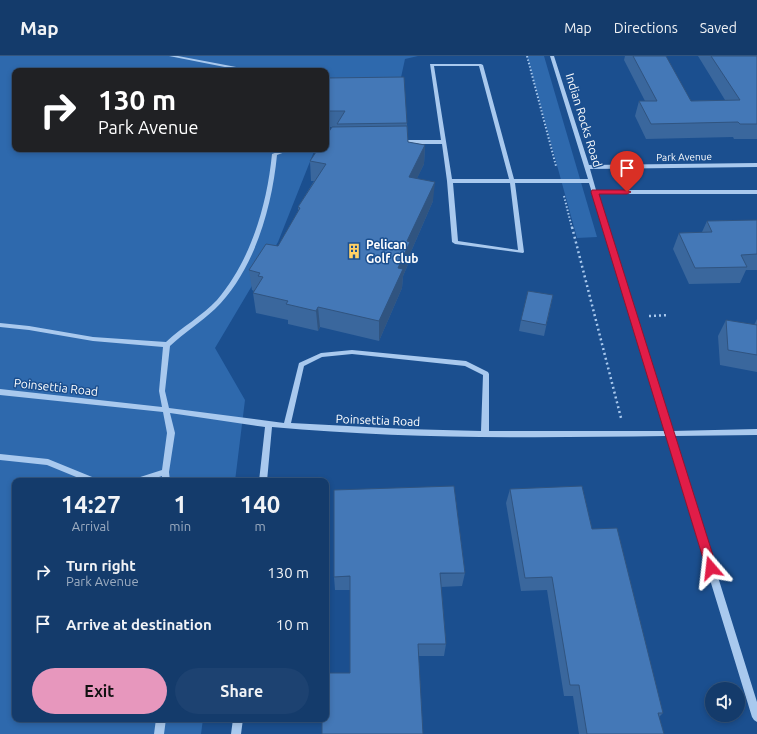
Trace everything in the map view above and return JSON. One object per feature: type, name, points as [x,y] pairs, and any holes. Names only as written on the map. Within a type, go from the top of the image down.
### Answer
[{"type":"street","points":[[171,56],[236,68]]},
{"type":"street","name":"Indian Rocks Road","points":[[552,56],[757,717]]},
{"type":"street","points":[[432,65],[481,65],[512,181],[521,252],[455,242],[450,181],[444,142],[432,65]]},
{"type":"street","points":[[396,142],[444,142]]},
{"type":"street","points":[[0,325],[29,328],[93,339],[167,344],[218,302],[243,264],[257,235],[264,215],[274,172],[275,152]]},
{"type":"street","name":"Park Avenue","points":[[587,167],[757,165]]},
{"type":"street","points":[[450,181],[592,182]]},
{"type":"street","points":[[595,192],[757,192]]},
{"type":"street","points":[[166,478],[165,472],[171,433],[162,391],[167,344]]},
{"type":"street","points":[[287,426],[301,365],[321,355],[352,352],[466,364],[486,374],[485,434]]},
{"type":"street","name":"Poinsettia Road","points":[[0,392],[166,410],[269,425],[376,431],[485,434],[670,434],[757,432]]},
{"type":"street","points":[[263,478],[269,425]]},
{"type":"street","points":[[0,457],[48,462],[87,478]]},
{"type":"street","points":[[146,478],[165,472]]},
{"type":"street","points":[[159,734],[161,722]]},
{"type":"street","points":[[236,734],[238,722]]},
{"type":"path","points":[[527,56],[622,420]]},
{"type":"path","points":[[646,316],[669,315]]},
{"type":"shaded area","points":[[0,56],[418,56],[405,59],[400,82],[329,90],[329,68],[12,68],[12,152],[314,152],[278,242],[215,348],[245,400],[235,478],[12,478],[12,722],[203,722],[201,734],[0,734]]},
{"type":"shaded area","points":[[527,56],[544,56],[597,237],[577,238]]},
{"type":"building","points":[[633,56],[666,56],[691,101],[740,100],[711,56],[757,56],[757,124],[740,124],[738,122],[651,124],[639,101],[657,101]]},
{"type":"building","points":[[404,77],[407,123],[337,124],[345,111],[329,111],[329,78]]},
{"type":"building","name":"Pelican Golf Club","points":[[407,126],[408,142],[425,145],[409,177],[435,182],[407,241],[410,242],[398,268],[403,269],[379,321],[318,307],[316,311],[286,304],[288,301],[253,293],[263,277],[258,276],[260,273],[249,270],[266,244],[278,246],[300,208],[298,207],[326,164],[310,161],[316,152],[329,152],[329,132],[332,127]]},
{"type":"building","points":[[757,220],[757,254],[741,255],[747,267],[695,268],[679,233],[712,232],[707,221]]},
{"type":"building","points":[[528,291],[553,295],[546,325],[521,320]]},
{"type":"building","points":[[726,320],[757,325],[757,355],[728,350]]},
{"type":"building","points":[[454,486],[465,573],[440,573],[446,644],[418,644],[423,734],[322,734],[322,722],[329,722],[329,673],[350,673],[350,576],[334,577],[334,490]]},
{"type":"building","points":[[582,486],[592,529],[617,528],[663,713],[658,713],[664,734],[587,734],[579,685],[570,685],[552,577],[525,578],[510,489]]},
{"type":"place","name":"Pelican Golf Club","points":[[354,251]]},
{"type":"route","points":[[627,192],[595,192],[711,568]]}]
